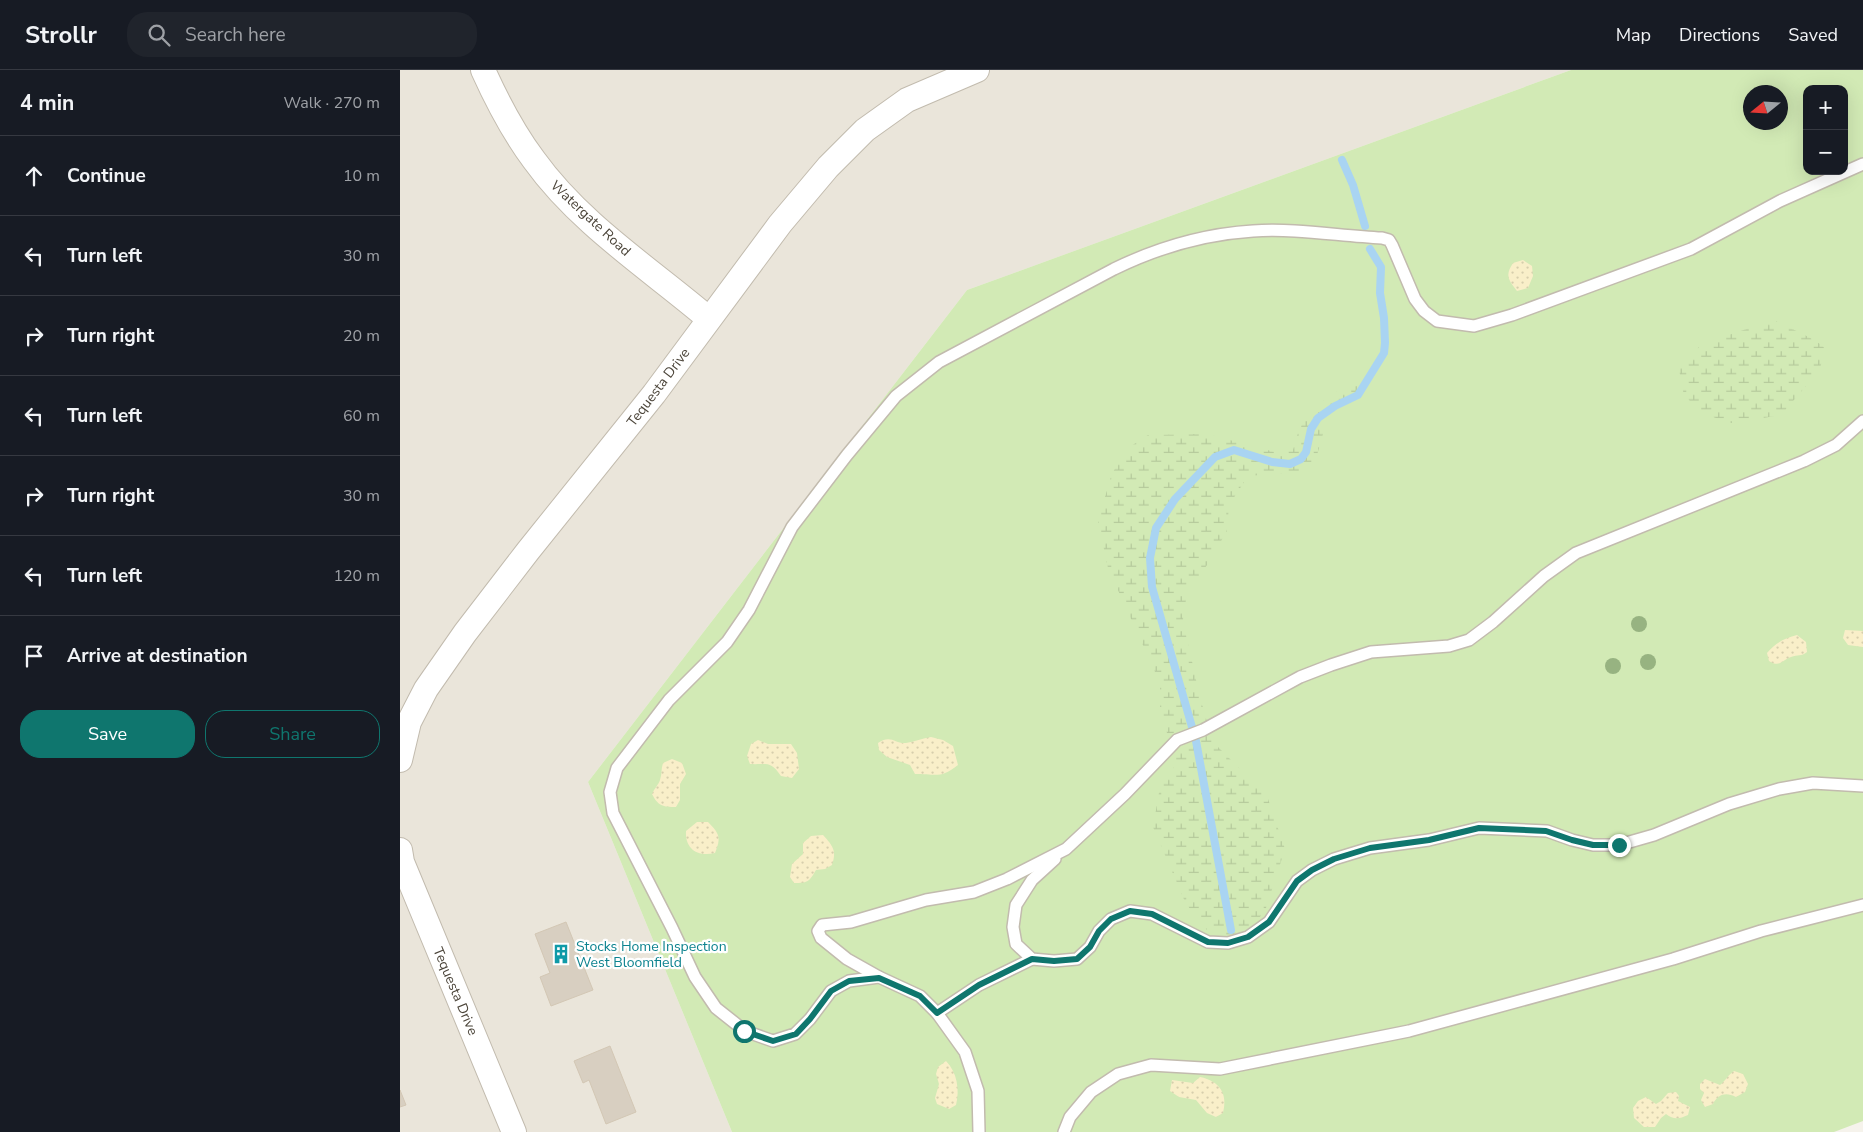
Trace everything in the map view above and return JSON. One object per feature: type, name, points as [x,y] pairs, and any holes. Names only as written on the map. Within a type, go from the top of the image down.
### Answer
[{"type":"street","name":"Watergate Road","points":[[483,70],[500,107],[534,160],[570,201],[610,239],[709,318]]},
{"type":"street","name":"Tequesta Drive","points":[[400,760],[405,720],[426,689],[528,551],[654,394],[780,224],[828,167],[865,130],[908,100],[977,70]]},
{"type":"street","name":"Tequesta Drive","points":[[400,850],[402,862],[514,1132]]},
{"type":"lane","points":[[879,978],[849,981],[831,991],[796,1034],[773,1041],[744,1031],[716,1008],[695,977],[613,813],[610,792],[617,768],[669,700],[727,642],[749,610],[792,528],[847,455],[896,396],[938,362],[1114,269],[1141,256],[1187,241],[1253,231],[1301,231],[1389,240],[1415,299],[1424,311],[1436,321],[1474,326],[1512,315],[1691,249],[1780,201],[1863,164]]},
{"type":"lane","points":[[1032,959],[1016,944],[1013,927],[1016,905],[1032,880],[1125,794],[1177,740],[1203,730],[1300,677],[1371,652],[1449,646],[1469,640],[1493,622],[1544,576],[1576,553],[1804,461],[1836,445],[1863,421]]},
{"type":"lane","points":[[937,1013],[979,985],[1032,959],[1054,961],[1077,959],[1090,947],[1099,931],[1111,919],[1130,911],[1152,914],[1208,942],[1228,943],[1248,937],[1269,922],[1297,881],[1312,870],[1334,859],[1370,848],[1429,840],[1479,828],[1546,831],[1593,845],[1619,845],[1654,836],[1729,804],[1779,789],[1813,783],[1863,786]]},
{"type":"lane","points":[[979,1132],[978,1091],[965,1052],[937,1013],[920,996],[879,978],[847,959],[821,938],[818,931],[822,925],[851,922],[926,900],[974,892],[1007,879],[1066,849]]},
{"type":"lane","points":[[1064,1132],[1070,1118],[1091,1092],[1118,1074],[1151,1065],[1220,1069],[1409,1031],[1673,959],[1761,931],[1863,905]]},
{"type":"shaded area","points":[[400,70],[1571,70],[967,290],[588,782],[732,1132],[400,1132]]},
{"type":"green space","points":[[1571,70],[1863,70],[1863,1121],[1834,1132],[732,1132],[588,782],[967,290]]},
{"type":"green space","points":[[1774,320],[1807,336],[1826,349],[1819,371],[1781,415],[1731,423],[1707,415],[1684,396],[1678,364],[1704,343]]},
{"type":"green space","points":[[1361,379],[1368,389],[1350,406],[1327,420],[1317,455],[1308,471],[1248,476],[1229,505],[1227,531],[1207,565],[1187,593],[1183,619],[1199,694],[1213,742],[1267,796],[1285,849],[1265,911],[1251,927],[1226,937],[1207,930],[1186,904],[1153,827],[1160,787],[1177,763],[1160,712],[1160,683],[1108,568],[1098,521],[1112,473],[1131,446],[1148,435],[1207,434],[1279,453],[1293,450],[1300,428],[1311,412],[1335,393]]},
{"type":"sand","points":[[1523,260],[1532,266],[1533,276],[1528,288],[1517,291],[1508,274],[1513,263]]},
{"type":"sand","points":[[1845,630],[1863,631],[1863,647],[1848,645],[1843,638]]},
{"type":"sand","points":[[1797,635],[1806,642],[1807,652],[1778,664],[1769,661],[1767,653],[1773,646],[1784,639]]},
{"type":"sand","points":[[931,737],[943,740],[953,746],[958,765],[942,774],[915,774],[910,765],[887,757],[879,750],[878,743],[886,739],[906,743]]},
{"type":"sand","points":[[758,740],[768,744],[791,744],[797,753],[799,769],[792,778],[781,776],[768,764],[750,764],[747,756],[751,744]]},
{"type":"sand","points":[[672,759],[682,763],[686,774],[680,784],[680,800],[676,807],[668,807],[656,801],[652,794],[660,780],[663,763]]},
{"type":"sand","points":[[697,822],[708,822],[717,833],[719,840],[715,853],[698,853],[690,847],[686,831]]},
{"type":"sand","points":[[823,835],[834,852],[832,865],[825,869],[816,870],[808,881],[794,883],[790,877],[792,864],[803,854],[803,843],[811,836]]},
{"type":"sand","points":[[946,1061],[953,1070],[958,1093],[956,1105],[949,1109],[937,1104],[935,1098],[939,1084],[936,1074],[938,1067]]},
{"type":"sand","points":[[1734,1071],[1743,1074],[1748,1084],[1745,1092],[1736,1097],[1723,1095],[1717,1098],[1713,1104],[1705,1107],[1701,1100],[1704,1093],[1700,1089],[1700,1084],[1705,1079],[1720,1085]]},
{"type":"sand","points":[[1200,1077],[1213,1082],[1221,1089],[1223,1094],[1223,1113],[1216,1117],[1207,1113],[1196,1100],[1179,1097],[1170,1091],[1172,1080],[1193,1083]]},
{"type":"sand","points":[[1676,1092],[1679,1096],[1678,1101],[1690,1107],[1688,1115],[1677,1118],[1666,1114],[1655,1127],[1644,1127],[1634,1118],[1633,1108],[1638,1101],[1646,1097],[1656,1104],[1668,1093]]},
{"type":"building","name":"Stocks Home Inspection West Bloomfield","points":[[566,922],[593,990],[551,1006],[540,977],[550,973],[535,934]]},
{"type":"building","points":[[610,1046],[636,1112],[606,1124],[589,1080],[583,1083],[574,1061]]},
{"type":"building","points":[[400,1090],[406,1105],[400,1107]]},
{"type":"waterway","points":[[1342,160],[1353,185],[1365,226]]},
{"type":"waterway","points":[[1231,930],[1196,741],[1152,587],[1150,558],[1156,528],[1175,499],[1215,457],[1234,450],[1272,462],[1290,464],[1301,459],[1306,452],[1311,429],[1318,418],[1335,406],[1358,395],[1384,353],[1385,343],[1380,293],[1381,267],[1370,249]]},
{"type":"place","name":"Stocks Home Inspection West Bloomfield","points":[[561,954]]},
{"type":"route","points":[[744,1031],[773,1041],[796,1034],[831,991],[849,981],[879,978],[920,996],[937,1013],[979,985],[1032,959],[1054,961],[1077,959],[1090,947],[1099,931],[1111,919],[1130,911],[1152,914],[1208,942],[1228,943],[1248,937],[1269,922],[1297,881],[1312,870],[1334,859],[1370,848],[1429,840],[1479,828],[1546,831],[1593,845],[1619,845]]}]
